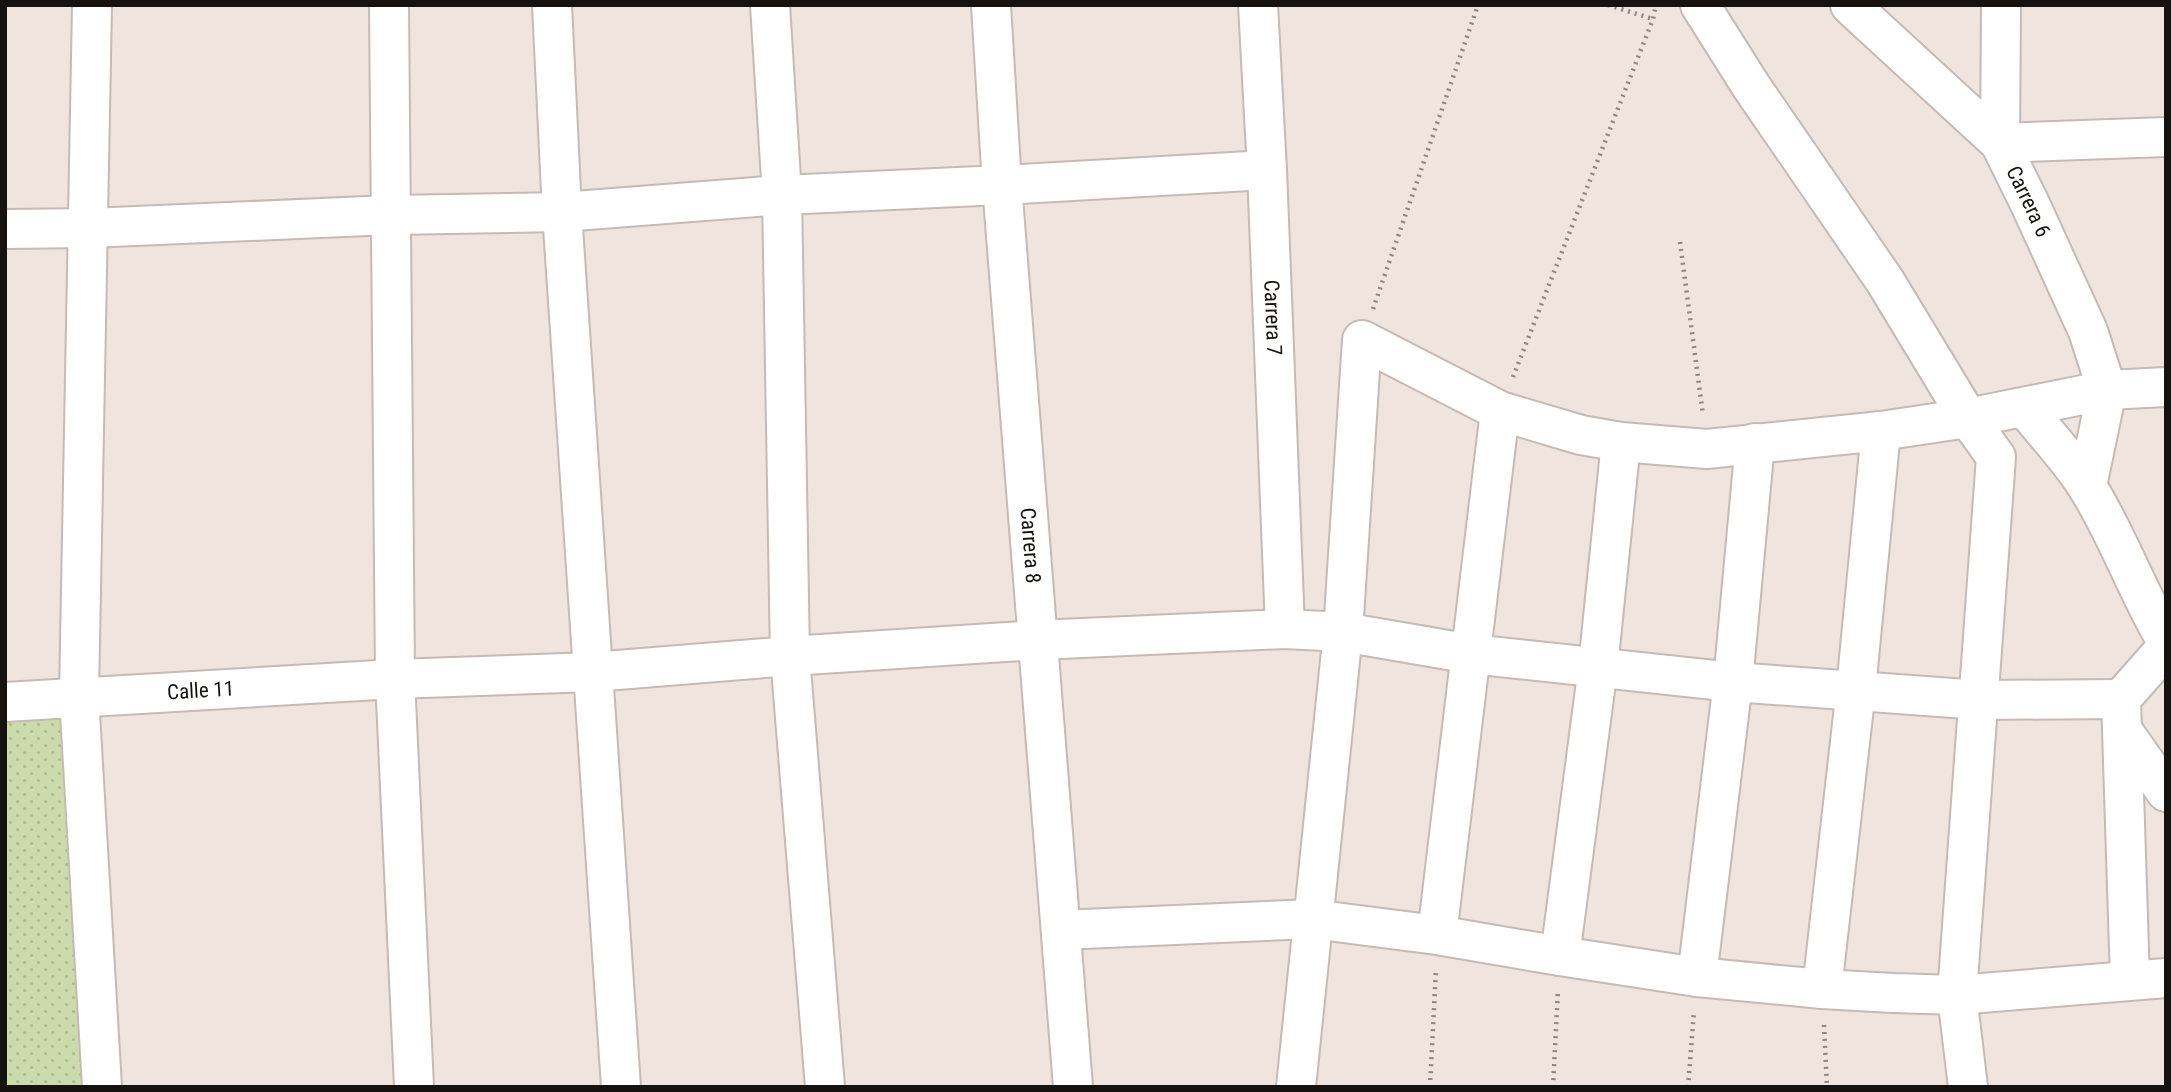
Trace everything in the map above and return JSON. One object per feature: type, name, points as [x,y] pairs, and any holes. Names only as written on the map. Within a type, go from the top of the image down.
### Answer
[{"type":"street","points":[[92,5],[90,228],[79,696],[102,1087]]},
{"type":"street","points":[[389,5],[395,679],[414,1087]]},
{"type":"street","points":[[552,5],[562,212],[621,1087]]},
{"type":"street","points":[[770,5],[782,195],[790,656],[825,1087]]},
{"type":"street","name":"Carrera 8","points":[[991,5],[1002,185],[1073,1087]]},
{"type":"street","name":"Carrera 7","points":[[1258,5],[1285,629]]},
{"type":"street","points":[[1700,5],[1751,86],[1885,281],[1968,418],[1996,457],[1957,995],[1968,1087]]},
{"type":"street","points":[[1850,5],[2000,143],[2166,137]]},
{"type":"street","name":"Carrera 6","points":[[2001,5],[2000,143],[2088,331],[2107,390]]},
{"type":"street","points":[[5,229],[390,215],[562,212],[782,195],[1267,170]]},
{"type":"street","points":[[1296,1087],[1343,632],[1362,340],[1500,411],[1581,435],[1621,442],[1707,449],[1881,431],[2025,408],[2107,390],[2166,387]]},
{"type":"street","points":[[2087,486],[2107,390]]},
{"type":"street","points":[[2025,408],[2087,486],[2166,640]]},
{"type":"street","points":[[1437,935],[1500,411]]},
{"type":"street","points":[[1822,989],[1856,689],[1881,431]]},
{"type":"street","points":[[1560,956],[1598,667],[1621,442]]},
{"type":"street","points":[[1697,977],[1733,681],[1755,443]]},
{"type":"street","name":"Calle 11","points":[[5,702],[395,679],[593,672],[1038,640],[1285,629],[1343,632],[1471,654],[1733,681],[1856,689],[2122,715]]},
{"type":"street","points":[[1061,930],[1312,919],[1437,935],[1697,977],[1822,989],[1957,995],[2148,979],[2122,715],[2166,648]]},
{"type":"street","points":[[2122,715],[2166,792]]},
{"type":"path","points":[[1362,340],[1478,5]]},
{"type":"path","points":[[1608,5],[1653,19]]},
{"type":"path","points":[[1500,411],[1653,19],[1656,5]]},
{"type":"path","points":[[1680,242],[1707,449]]},
{"type":"path","points":[[1430,1087],[1437,935]]},
{"type":"path","points":[[1553,1087],[1560,956]]},
{"type":"path","points":[[1688,1087],[1697,977]]},
{"type":"path","points":[[1822,989],[1827,1087]]},
{"type":"green space","points":[[74,705],[94,1087],[5,1087],[5,711]]}]
